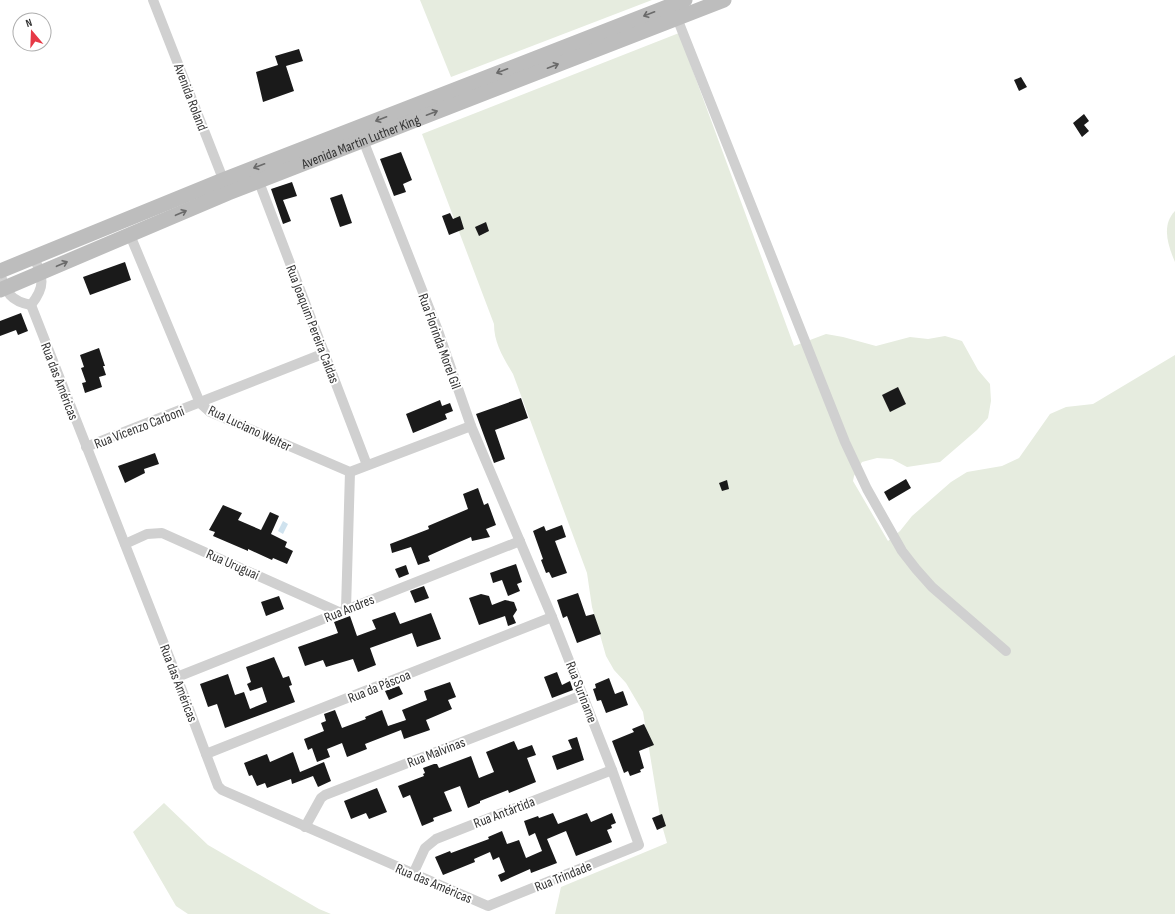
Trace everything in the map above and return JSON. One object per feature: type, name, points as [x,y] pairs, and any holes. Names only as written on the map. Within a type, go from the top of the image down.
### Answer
[{"type":"main road","name":"Avenida Martin Luther King","points":[[0,271],[34,257],[226,187],[685,0]]},
{"type":"main road","name":"Avenida Martin Luther King","points":[[3,289],[130,235],[226,187],[259,182],[363,140],[724,0]]},
{"type":"street","name":"Avenida Roland","points":[[153,0],[226,187]]},
{"type":"street","points":[[677,18],[842,434],[868,489],[902,551],[916,569],[932,586],[1006,651]]},
{"type":"street","name":"Rua Florinda Morel Gil","points":[[363,140],[437,328],[471,426],[520,541]]},
{"type":"street","name":"Rua Joaquim Pereira Caldas","points":[[259,182],[367,465]]},
{"type":"street","name":"Rua Luciano Welter","points":[[130,235],[200,403],[210,412],[350,472]]},
{"type":"street","points":[[0,274],[3,289],[16,301],[31,305],[41,291],[41,273],[34,257]]},
{"type":"street","name":"Rua das Américas","points":[[31,305],[178,677],[218,786],[222,790],[305,827],[488,906]]},
{"type":"street","name":"Rua Vicenzo Carboni","points":[[86,447],[325,353]]},
{"type":"street","points":[[343,611],[350,472],[471,426]]},
{"type":"street","name":"Rua Uruguai","points":[[125,544],[147,534],[162,533],[343,611]]},
{"type":"street","name":"Rua Andres","points":[[178,677],[520,541]]},
{"type":"street","name":"Rua Suriname","points":[[520,541],[583,695],[639,845]]},
{"type":"street","name":"Rua da Páscoa","points":[[206,754],[552,617]]},
{"type":"street","name":"Rua Malvinas","points":[[305,827],[325,795],[583,695]]},
{"type":"street","name":"Rua Antártida","points":[[413,874],[425,848],[436,839],[612,770]]},
{"type":"street","name":"Rua Trindade","points":[[488,906],[639,845]]},
{"type":"shaded area","points":[[420,0],[652,0],[451,77]]},
{"type":"shaded area","points":[[679,33],[794,346],[826,334],[876,346],[910,337],[928,339],[945,336],[962,341],[978,370],[990,384],[991,401],[988,418],[977,430],[940,462],[907,467],[892,459],[877,458],[862,462],[854,476],[853,481],[888,541],[900,531],[912,516],[951,482],[967,472],[1002,466],[1019,458],[1050,414],[1066,407],[1093,404],[1175,355],[1175,914],[555,914],[561,887],[667,843],[661,822],[643,712],[626,683],[614,670],[606,656],[592,607],[587,573],[513,374],[497,344],[494,324],[422,134]]},
{"type":"shaded area","points":[[1175,211],[1175,262],[1168,243],[1167,229],[1168,223]]},
{"type":"shaded area","points":[[164,803],[208,845],[319,909],[331,914],[188,914],[176,906],[133,832]]},
{"type":"water","points":[[283,521],[288,524],[283,534],[278,531]]},
{"type":"building","points":[[299,49],[303,61],[286,66],[294,91],[263,102],[256,72],[278,65],[275,56]]},
{"type":"building","points":[[1021,77],[1027,87],[1019,91],[1014,80]]},
{"type":"building","points":[[1084,114],[1089,121],[1084,125],[1089,131],[1082,137],[1073,123]]},
{"type":"building","points":[[401,152],[412,180],[403,184],[406,192],[394,196],[380,159]]},
{"type":"building","points":[[292,182],[297,196],[283,200],[291,221],[283,224],[271,189]]},
{"type":"building","points":[[342,194],[352,223],[340,227],[330,198]]},
{"type":"building","points":[[450,213],[453,219],[460,216],[464,229],[449,235],[442,216]]},
{"type":"building","points":[[486,222],[489,231],[479,236],[475,227]]},
{"type":"building","points":[[125,262],[131,280],[90,295],[83,277]]},
{"type":"building","points":[[21,313],[28,331],[18,335],[16,330],[0,336],[0,321]]},
{"type":"building","points":[[99,348],[105,366],[103,366],[106,375],[99,377],[102,387],[85,393],[82,383],[86,382],[81,368],[84,367],[80,355]]},
{"type":"building","points":[[898,387],[906,404],[890,412],[882,395]]},
{"type":"building","points":[[521,398],[528,418],[495,430],[505,459],[494,463],[476,414]]},
{"type":"building","points":[[440,400],[442,406],[450,403],[453,411],[445,414],[447,419],[413,433],[406,414]]},
{"type":"building","points":[[155,453],[159,464],[144,469],[145,473],[125,483],[118,466]]},
{"type":"building","points":[[906,479],[911,488],[889,501],[884,492]]},
{"type":"building","points":[[727,480],[729,489],[722,491],[719,483]]},
{"type":"building","points":[[478,488],[484,505],[488,503],[496,525],[486,529],[490,537],[472,541],[471,537],[428,556],[430,561],[418,565],[411,547],[392,553],[390,544],[429,529],[428,526],[468,509],[463,494]]},
{"type":"building","points":[[223,505],[242,513],[238,520],[261,530],[270,512],[279,516],[271,534],[287,542],[285,547],[293,551],[287,564],[273,558],[272,560],[248,549],[248,551],[213,536],[215,532],[209,530]]},
{"type":"building","points":[[562,525],[566,537],[555,541],[567,573],[552,578],[549,572],[546,573],[541,560],[543,559],[533,531],[544,526],[546,531]]},
{"type":"building","points":[[516,564],[522,582],[517,584],[520,591],[508,596],[502,580],[493,583],[490,573]]},
{"type":"building","points":[[406,565],[409,574],[399,578],[395,569]]},
{"type":"building","points":[[424,586],[429,598],[415,603],[410,591]]},
{"type":"building","points":[[578,593],[586,616],[594,614],[601,634],[577,643],[567,616],[563,618],[557,600]]},
{"type":"building","points":[[481,594],[489,596],[492,605],[505,600],[514,602],[517,610],[513,616],[516,623],[508,626],[505,616],[479,625],[469,598]]},
{"type":"building","points":[[279,596],[284,609],[266,616],[261,602]]},
{"type":"building","points":[[395,612],[400,624],[431,613],[441,639],[417,647],[412,633],[370,648],[376,665],[358,672],[353,659],[326,667],[323,660],[305,666],[298,647],[338,633],[334,622],[350,616],[357,636],[376,629],[372,620]]},
{"type":"building","points":[[274,657],[283,678],[289,676],[292,685],[289,686],[295,702],[225,728],[217,704],[208,707],[200,684],[228,674],[235,695],[244,692],[250,709],[267,702],[262,687],[250,691],[247,684],[251,682],[246,667]]},
{"type":"building","points":[[557,672],[562,685],[570,681],[573,690],[552,698],[544,677]]},
{"type":"building","points":[[609,678],[615,694],[623,691],[628,705],[606,713],[601,700],[597,701],[593,689],[596,688],[595,684]]},
{"type":"building","points":[[450,682],[456,697],[448,700],[452,709],[426,720],[430,730],[404,739],[401,730],[365,744],[367,749],[347,757],[342,743],[327,749],[330,757],[317,762],[312,748],[308,750],[304,739],[324,731],[321,723],[326,721],[324,714],[335,710],[342,728],[366,719],[365,717],[382,710],[388,726],[406,720],[402,710],[427,700],[424,691]]},
{"type":"building","points":[[399,686],[403,694],[389,700],[385,691]]},
{"type":"building","points":[[644,724],[654,745],[639,751],[644,768],[640,770],[641,772],[630,776],[628,771],[624,773],[612,741],[634,732],[632,729]]},
{"type":"building","points":[[577,737],[584,760],[557,770],[552,756],[572,749],[568,740]]},
{"type":"building","points":[[514,741],[518,750],[532,745],[536,755],[527,758],[536,782],[509,793],[508,790],[480,801],[480,803],[468,808],[460,786],[444,792],[452,811],[433,818],[434,821],[422,826],[410,795],[403,798],[398,786],[424,776],[423,774],[425,773],[423,768],[437,764],[439,768],[471,756],[479,778],[494,772],[486,752]]},
{"type":"building","points":[[293,752],[300,772],[324,762],[331,781],[318,787],[313,776],[292,784],[291,779],[267,788],[265,783],[257,786],[252,775],[249,776],[244,763],[267,754],[270,762]]},
{"type":"building","points":[[377,788],[387,812],[369,819],[366,813],[351,819],[344,801]]},
{"type":"building","points":[[553,813],[558,824],[587,813],[591,822],[612,813],[616,823],[611,825],[612,828],[607,830],[612,842],[576,856],[566,831],[547,839],[557,863],[531,873],[530,869],[501,882],[498,875],[505,872],[499,857],[493,860],[490,852],[474,859],[475,862],[443,875],[435,857],[450,851],[451,853],[489,839],[488,837],[502,831],[507,844],[519,840],[526,858],[542,851],[535,833],[529,836],[524,821]]},
{"type":"building","points":[[662,814],[666,826],[657,830],[652,818]]}]
